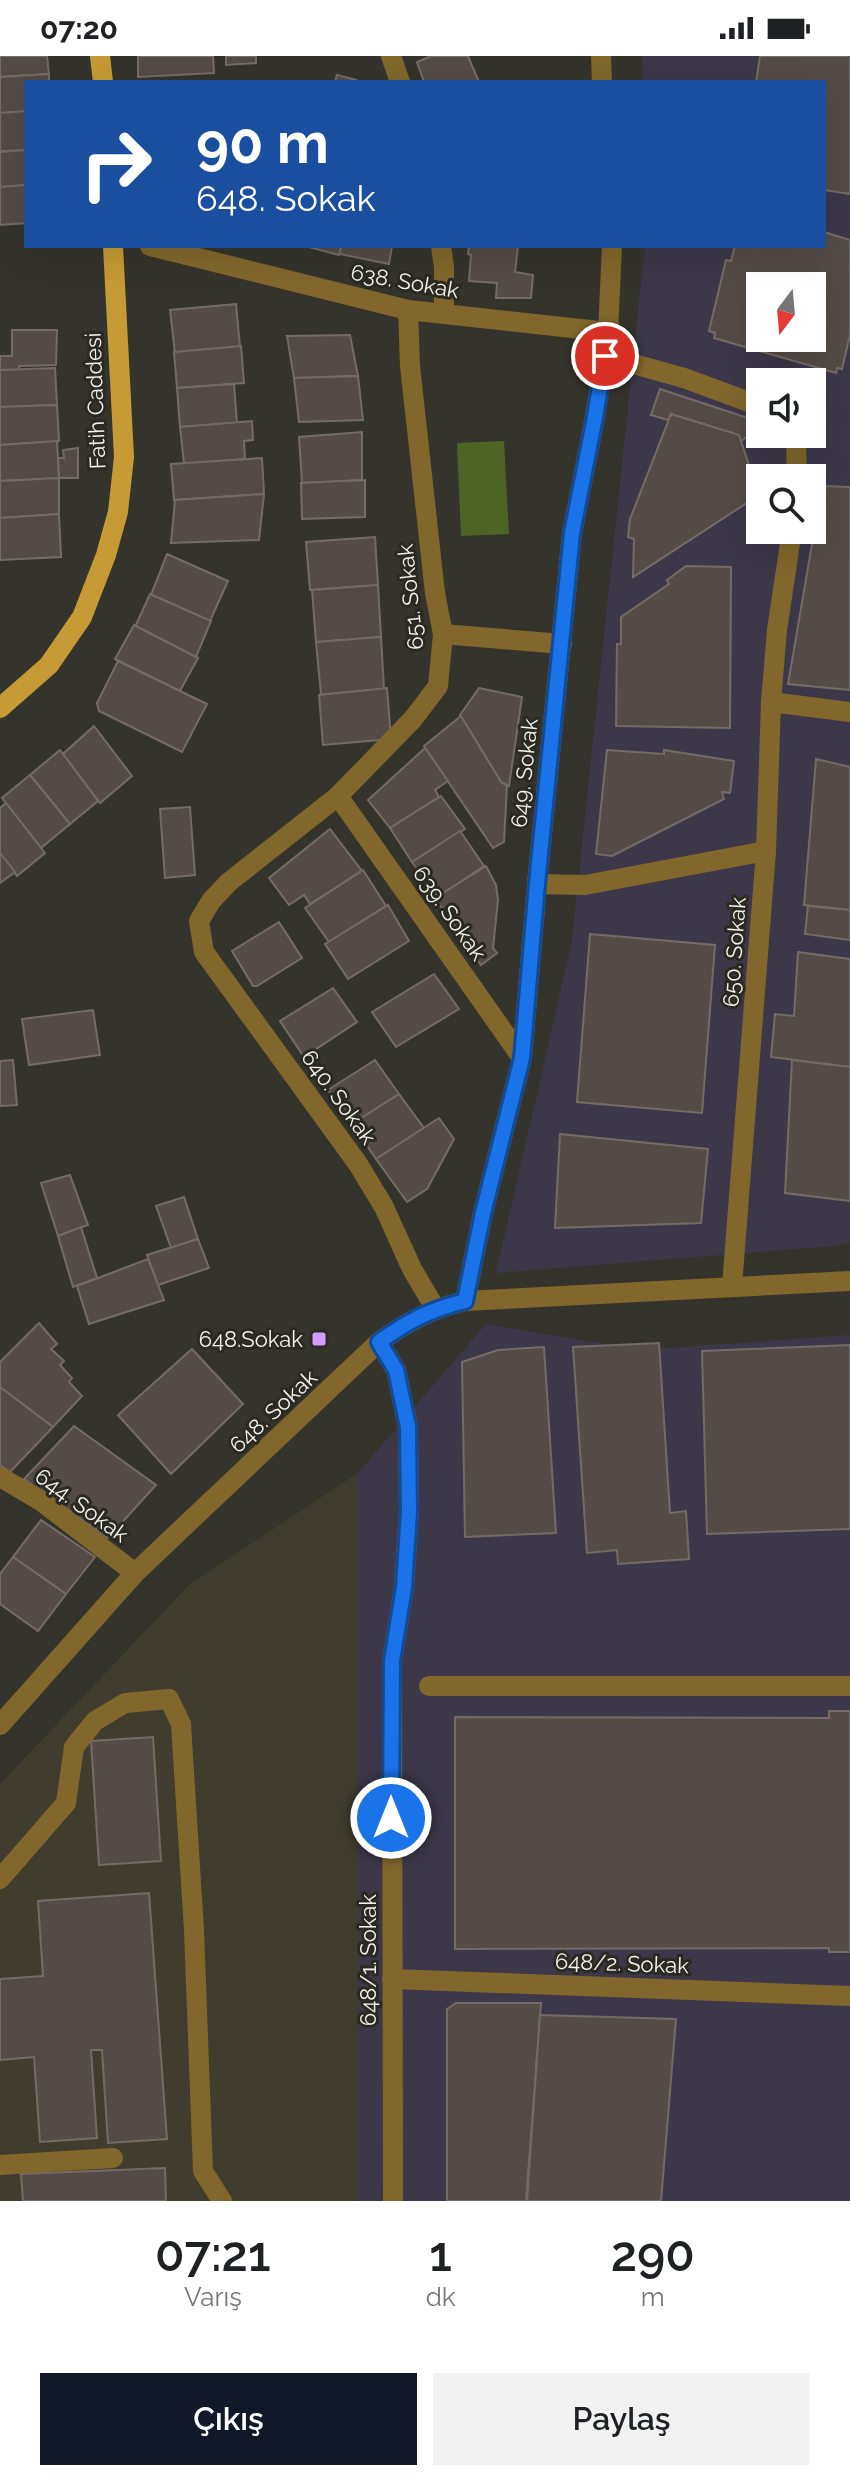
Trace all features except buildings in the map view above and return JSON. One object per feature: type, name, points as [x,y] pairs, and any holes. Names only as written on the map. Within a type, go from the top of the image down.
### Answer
[{"type":"main road","points":[[100,56],[103,80]]},
{"type":"main road","name":"Fatih Caddesi","points":[[0,708],[49,665],[82,617],[106,555],[118,512],[124,457],[113,248]]},
{"type":"street","points":[[391,56],[399,80]]},
{"type":"street","points":[[601,56],[602,80]]},
{"type":"street","name":"638. Sokak","points":[[158,248],[408,310],[608,332]]},
{"type":"street","points":[[441,248],[444,314]]},
{"type":"street","name":"649. Sokak","points":[[465,1301],[483,1213],[522,1058],[572,533],[605,356],[612,248]]},
{"type":"street","name":"651. Sokak","points":[[199,921],[211,901],[229,882],[338,796],[413,719],[438,686],[443,634],[435,593],[410,366],[408,310]]},
{"type":"street","points":[[605,356],[684,378],[746,401]]},
{"type":"street","name":"650. Sokak","points":[[732,1286],[766,851],[771,702],[777,630],[790,544]]},
{"type":"street","points":[[443,634],[562,644]]},
{"type":"street","points":[[771,702],[850,712]]},
{"type":"street","name":"639. Sokak","points":[[338,796],[522,1058]]},
{"type":"street","points":[[537,884],[585,885],[766,851]]},
{"type":"street","name":"640. Sokak","points":[[199,921],[204,952],[358,1164],[384,1207],[412,1269],[435,1308]]},
{"type":"street","name":"648. Sokak","points":[[0,1725],[135,1573],[379,1342],[409,1321],[435,1308],[465,1301],[850,1281]]},
{"type":"street","name":"648/1. Sokak","points":[[379,1342],[396,1370],[408,1427],[409,1512],[404,1587],[392,1661],[393,2201]]},
{"type":"street","name":"644. Sokak","points":[[0,1477],[41,1501],[135,1573]]},
{"type":"street","points":[[429,1686],[850,1686]]},
{"type":"street","points":[[0,1879],[66,1803],[74,1747],[95,1721],[125,1703],[169,1699],[181,1724],[194,1930],[203,2171],[222,2201]]},
{"type":"street","name":"648/2. Sokak","points":[[392,1979],[850,1996]]},
{"type":"street","points":[[0,2165],[113,2158]]},
{"type":"shaded area","points":[[642,56],[850,56],[850,1242],[833,1246],[496,1273],[572,941],[645,248],[826,248],[826,80],[643,80]]},
{"type":"shaded area","points":[[486,1324],[641,1350],[850,1335],[850,2201],[358,2201],[358,1473]]},
{"type":"shaded area","points":[[358,1473],[358,2201],[0,2201],[0,1784],[189,1585]]},
{"type":"green space","points":[[504,441],[509,534],[461,536],[457,443]]},
{"type":"place","name":"648.Sokak","points":[[319,1339]]},
{"type":"route","points":[[391,1818],[392,1661],[404,1587],[409,1512],[408,1427],[396,1370],[379,1342],[435,1308],[465,1301],[483,1213],[522,1058],[572,533],[605,356]]}]
